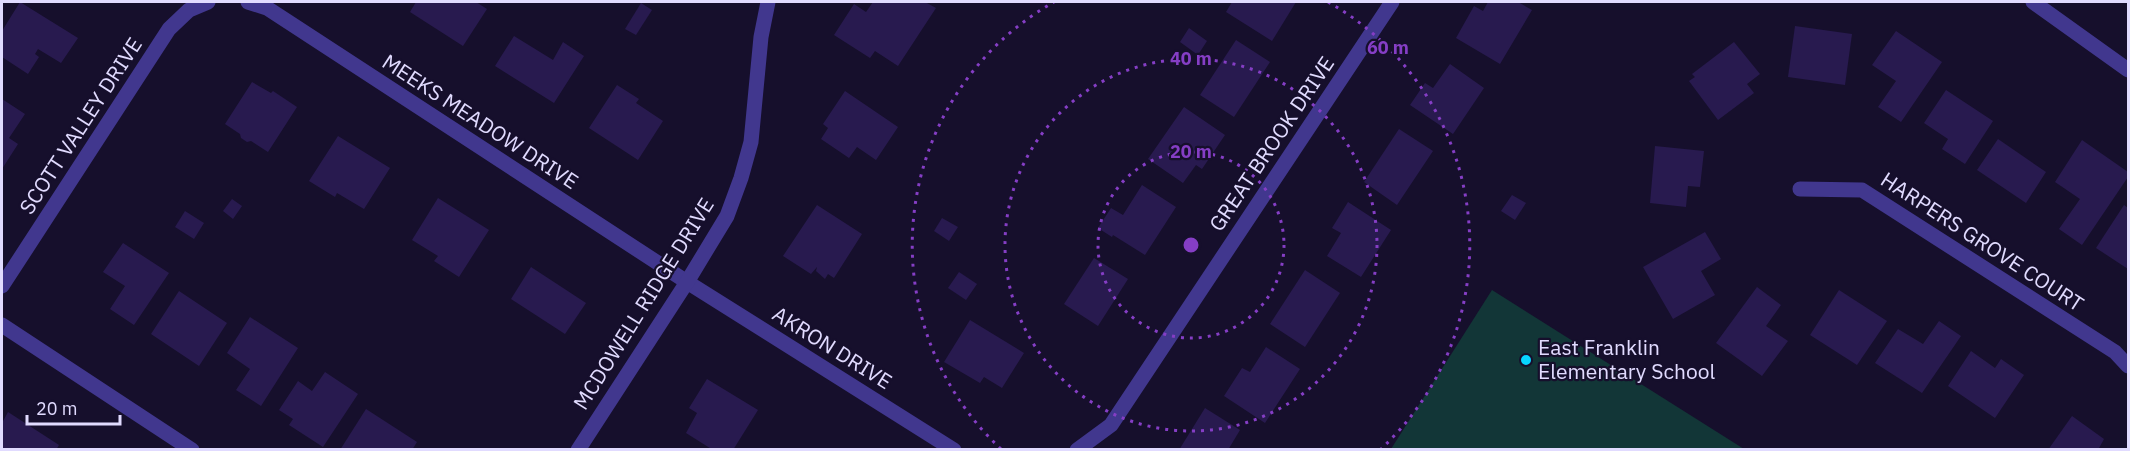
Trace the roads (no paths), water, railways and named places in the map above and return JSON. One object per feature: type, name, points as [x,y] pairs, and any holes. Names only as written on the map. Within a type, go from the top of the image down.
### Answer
[{"type":"street","name":"SCOTT VALLEY DRIVE","points":[[2,286],[169,29],[189,10],[208,2]]},
{"type":"street","name":"MEEKS MEADOW DRIVE","points":[[248,2],[267,9],[687,282]]},
{"type":"street","name":"MCDOWELL RIDGE DRIVE","points":[[578,450],[727,216],[751,142],[761,37],[768,2]]},
{"type":"street","name":"GREAT BROOK DRIVE","points":[[1077,450],[1111,425],[1392,2]]},
{"type":"street","points":[[2033,2],[2128,70]]},
{"type":"street","name":"HARPERS GROVE COURT","points":[[1800,189],[1862,190],[2115,352],[2128,366]]},
{"type":"street","name":"AKRON DRIVE","points":[[687,282],[954,450]]},
{"type":"street","points":[[2,325],[192,450]]},
{"type":"place","name":"East Franklin Elementary School","points":[[1526,360]]}]
